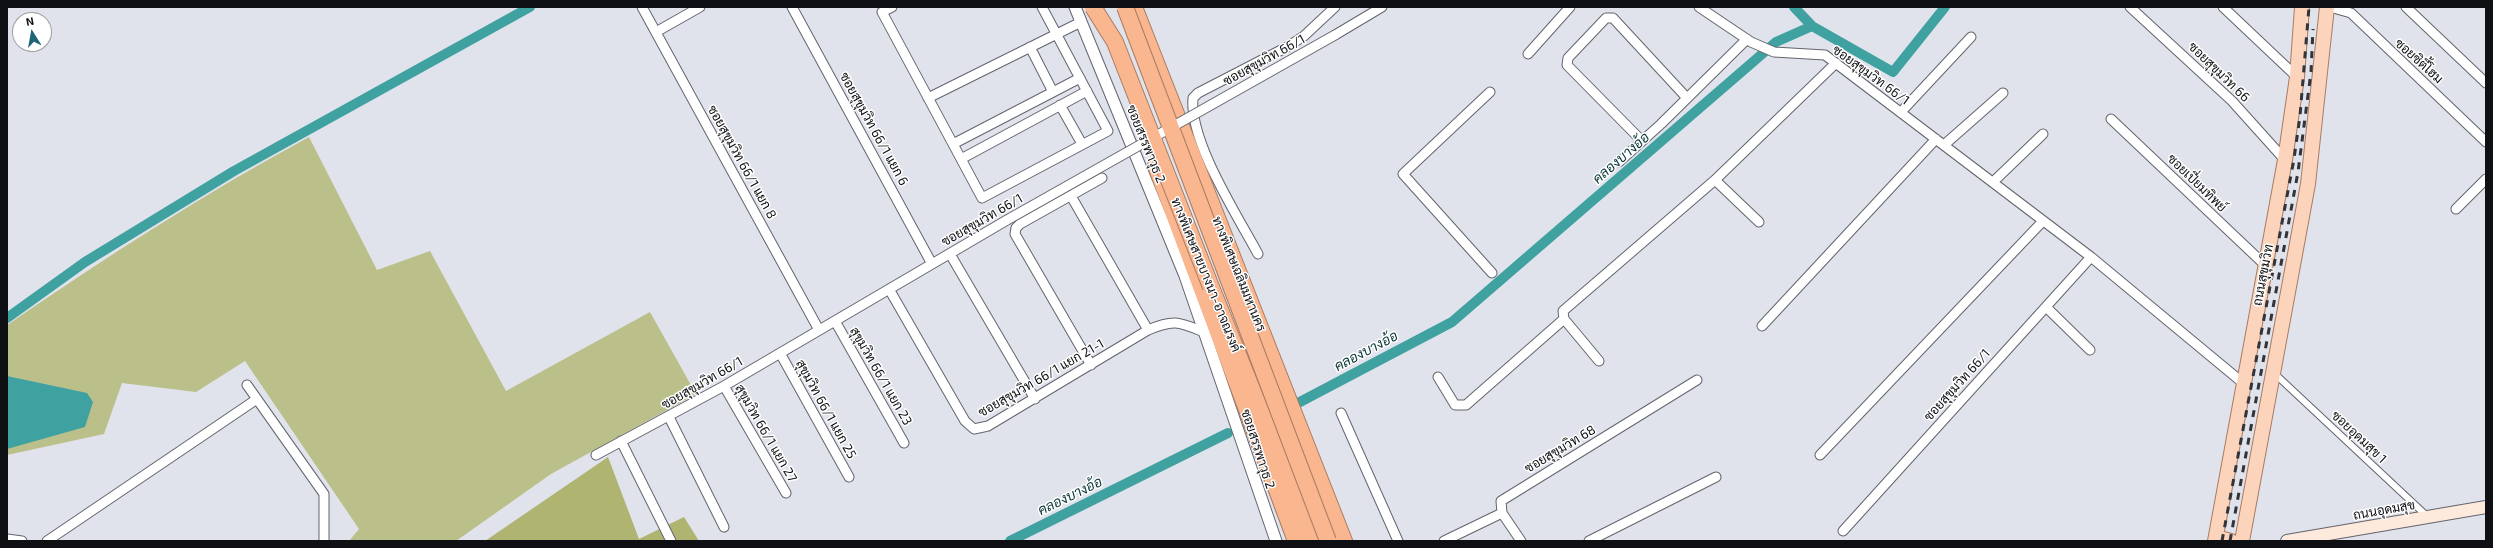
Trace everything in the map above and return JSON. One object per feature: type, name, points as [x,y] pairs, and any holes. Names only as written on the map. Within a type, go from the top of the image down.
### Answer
[{"type":"highway","points":[[1093,7],[1115,42]]},
{"type":"highway","points":[[1098,7],[1207,308],[1296,541]]},
{"type":"highway","name":"ทางพิเศษสายบางนา-อาจณรงค์","points":[[1103,7],[1180,212],[1314,541]]},
{"type":"highway","name":"ทางพิเศษสายบางนา-อาจณรงค์","points":[[1125,7],[1328,541]]},
{"type":"highway","name":"ทางพิเศษเฉลิมมหานคร","points":[[1134,7],[1344,541]]},
{"type":"main road","name":"ถนนสุขุมวิท","points":[[2215,539],[2242,383],[2285,160],[2297,77],[2302,7]]},
{"type":"main road","points":[[2242,541],[2275,374],[2308,184],[2329,7]]},
{"type":"main road","name":"ถนนอุดมสุข","points":[[2287,541],[2486,508]]},
{"type":"main road","points":[[2215,539],[2231,541]]},
{"type":"street","name":"ซอยสุขุมวิท 66/1 แยก 8","points":[[642,7],[819,330]]},
{"type":"street","points":[[656,32],[700,7]]},
{"type":"street","name":"ซอยสุขุมวิท 66/1 แยก 6","points":[[792,7],[932,264]]},
{"type":"street","points":[[892,7],[882,12],[982,198],[1108,131],[1042,7]]},
{"type":"street","name":"ซอยสรรพาวุธ 2","points":[[1075,7],[1185,276],[1276,541]]},
{"type":"street","points":[[1258,254],[1211,166],[1195,121],[1194,98],[1198,93],[1287,47],[1304,36],[1334,7]]},
{"type":"street","name":"ซอยสุขุมวิท 66/1","points":[[596,454],[669,417],[724,386],[1007,220],[1382,7]]},
{"type":"street","points":[[1528,54],[1570,7]]},
{"type":"street","name":"ซอยสุขุมวิท 66/1","points":[[1699,7],[1749,40],[1774,52],[1825,55],[2090,257],[2242,383]]},
{"type":"street","name":"ซอยสุขุมวิท 66","points":[[2130,7],[2232,101],[2285,160]]},
{"type":"street","points":[[2223,7],[2297,77]]},
{"type":"street","name":"ซอยซิตี้โฮม","points":[[2329,7],[2351,13],[2486,142]]},
{"type":"street","points":[[2406,7],[2486,83]]},
{"type":"street","points":[[1642,141],[1567,65],[1568,58],[1606,18],[1613,18],[1687,98]]},
{"type":"street","points":[[928,98],[1081,22]]},
{"type":"street","points":[[1900,112],[1971,37]]},
{"type":"street","points":[[1619,162],[1749,40]]},
{"type":"street","points":[[1030,47],[1053,92]]},
{"type":"street","points":[[1599,361],[1564,319],[1563,311],[1716,180],[1836,63]]},
{"type":"street","points":[[953,144],[1080,78]]},
{"type":"street","points":[[961,159],[1087,91]]},
{"type":"street","points":[[1490,92],[1403,174],[1492,273]]},
{"type":"street","points":[[1944,145],[2004,93]]},
{"type":"street","points":[[1060,105],[1082,144]]},
{"type":"street","name":"ซอยเปี่ยมทิพย์","points":[[2111,119],[2265,265]]},
{"type":"street","points":[[1993,182],[2043,134]]},
{"type":"street","points":[[1762,326],[1936,139]]},
{"type":"street","points":[[1091,365],[1015,234],[1016,228],[1020,224],[1102,178]]},
{"type":"street","points":[[2456,209],[2486,179]]},
{"type":"street","points":[[1716,180],[1759,222]]},
{"type":"street","points":[[1071,196],[1148,330]]},
{"type":"street","points":[[1820,456],[2043,221]]},
{"type":"street","points":[[950,254],[1035,398]]},
{"type":"street","name":"ซอยสุขุมวิท 66/1","points":[[1843,531],[2090,257]]},
{"type":"street","name":"ซอยสุขุมวิท 66/1 แยก 21-1","points":[[889,289],[965,421],[974,429],[988,426],[1148,330],[1167,322],[1181,322],[1204,332]]},
{"type":"street","points":[[2046,307],[2090,350]]},
{"type":"street","points":[[1438,377],[1455,404],[1466,405],[1564,319]]},
{"type":"street","name":"สุขุมวิท 66/1 แยก 23","points":[[835,321],[904,443]]},
{"type":"street","name":"สุขุมวิท 66/1 แยก 25","points":[[780,353],[849,477]]},
{"type":"street","name":"ซอยอุดมสุข 1","points":[[2275,374],[2428,517]]},
{"type":"street","name":"ซอยสุขุมวิท 68","points":[[1502,513],[1502,501],[1697,380]]},
{"type":"street","points":[[247,385],[324,494],[324,541]]},
{"type":"street","name":"สุขุมวิท 66/1 แยก 27","points":[[724,386],[786,493]]},
{"type":"street","points":[[47,541],[257,399]]},
{"type":"street","points":[[1341,413],[1398,541]]},
{"type":"street","points":[[669,417],[724,527]]},
{"type":"street","points":[[621,441],[671,541]]},
{"type":"street","points":[[1588,541],[1716,477]]},
{"type":"street","points":[[1444,541],[1502,513],[1521,541]]},
{"type":"street","points":[[7,538],[22,541]]},
{"type":"green space","points":[[309,137],[377,270],[430,251],[506,391],[650,312],[696,394],[551,474],[456,541],[349,541],[359,529],[245,361],[196,392],[122,383],[104,434],[7,455],[7,325],[81,275],[194,203]]},
{"type":"green space","points":[[608,457],[639,539],[684,517],[699,541],[485,541]]},
{"type":"water","points":[[7,376],[87,393],[93,402],[85,427],[7,449]]},
{"type":"waterway","points":[[7,318],[85,262],[234,171],[530,7]]},
{"type":"waterway","points":[[1794,7],[1812,26]]},
{"type":"waterway","name":"คลองบางอ้อ","points":[[1298,403],[1452,322],[1776,42],[1812,26],[1893,72],[1945,7]]},
{"type":"waterway","name":"คลองบางอ้อ","points":[[1010,541],[1228,433]]},
{"type":"railway","points":[[2222,541],[2294,159],[2300,116],[2309,7]]},
{"type":"railway","points":[[2230,541],[2298,172],[2311,72],[2313,29]]}]
